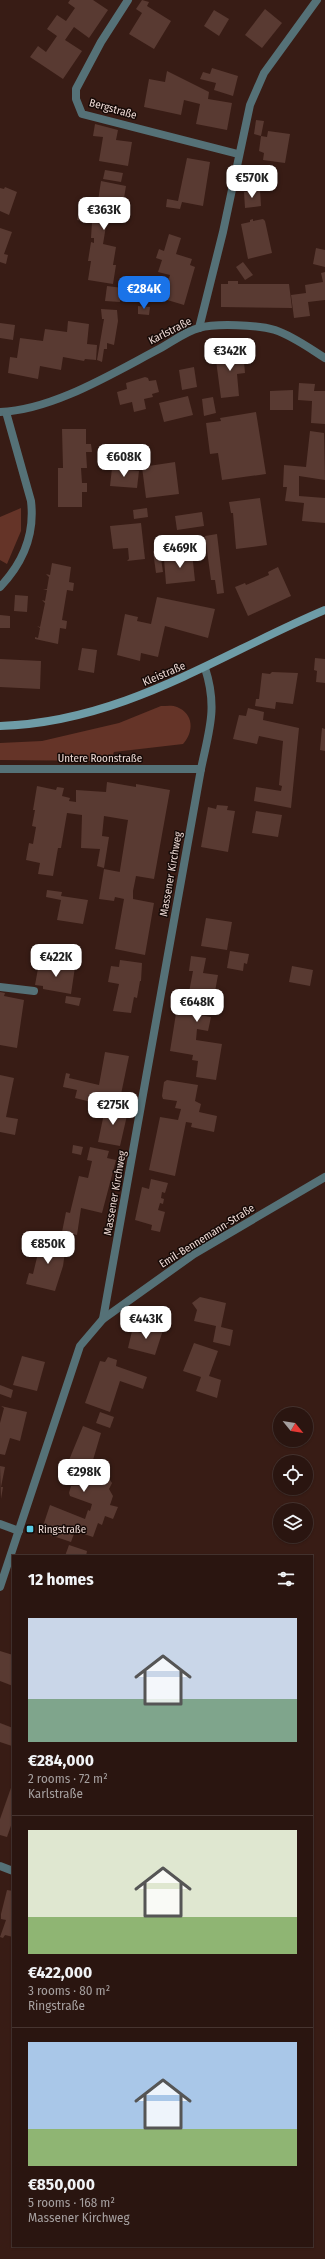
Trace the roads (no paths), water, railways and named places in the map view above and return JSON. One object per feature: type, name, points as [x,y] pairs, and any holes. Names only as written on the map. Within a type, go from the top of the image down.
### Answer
[{"type":"main road","name":"Kleistraße","points":[[0,726],[51,721],[92,712],[148,693],[205,668],[277,630],[325,610]]},
{"type":"street","name":"Bergstraße","points":[[128,0],[101,42],[76,88],[76,99],[82,114],[238,154]]},
{"type":"street","points":[[199,328],[223,232],[238,154],[256,87],[264,73],[317,0]]},
{"type":"street","name":"Karlstraße","points":[[0,587],[10,577],[26,548],[30,535],[33,514],[31,501],[3,412],[35,406],[68,394],[199,328],[231,326],[260,327],[275,330],[290,337],[325,358]]},
{"type":"street","name":"Massener Kirchweg","points":[[104,1319],[201,769],[213,713],[211,687],[205,668]]},
{"type":"street","name":"Untere Roonstraße","points":[[0,769],[201,769]]},
{"type":"street","points":[[0,986],[34,991]]},
{"type":"street","name":"Emil-Bennemann-Straße","points":[[104,1319],[194,1254],[325,1177]]},
{"type":"street","points":[[0,1587],[80,1346],[104,1319]]},
{"type":"street","points":[[0,1524],[19,1531]]},
{"type":"street","points":[[0,1866],[12,1871]]},
{"type":"place","name":"Ringstraße","points":[[30,1529]]}]
